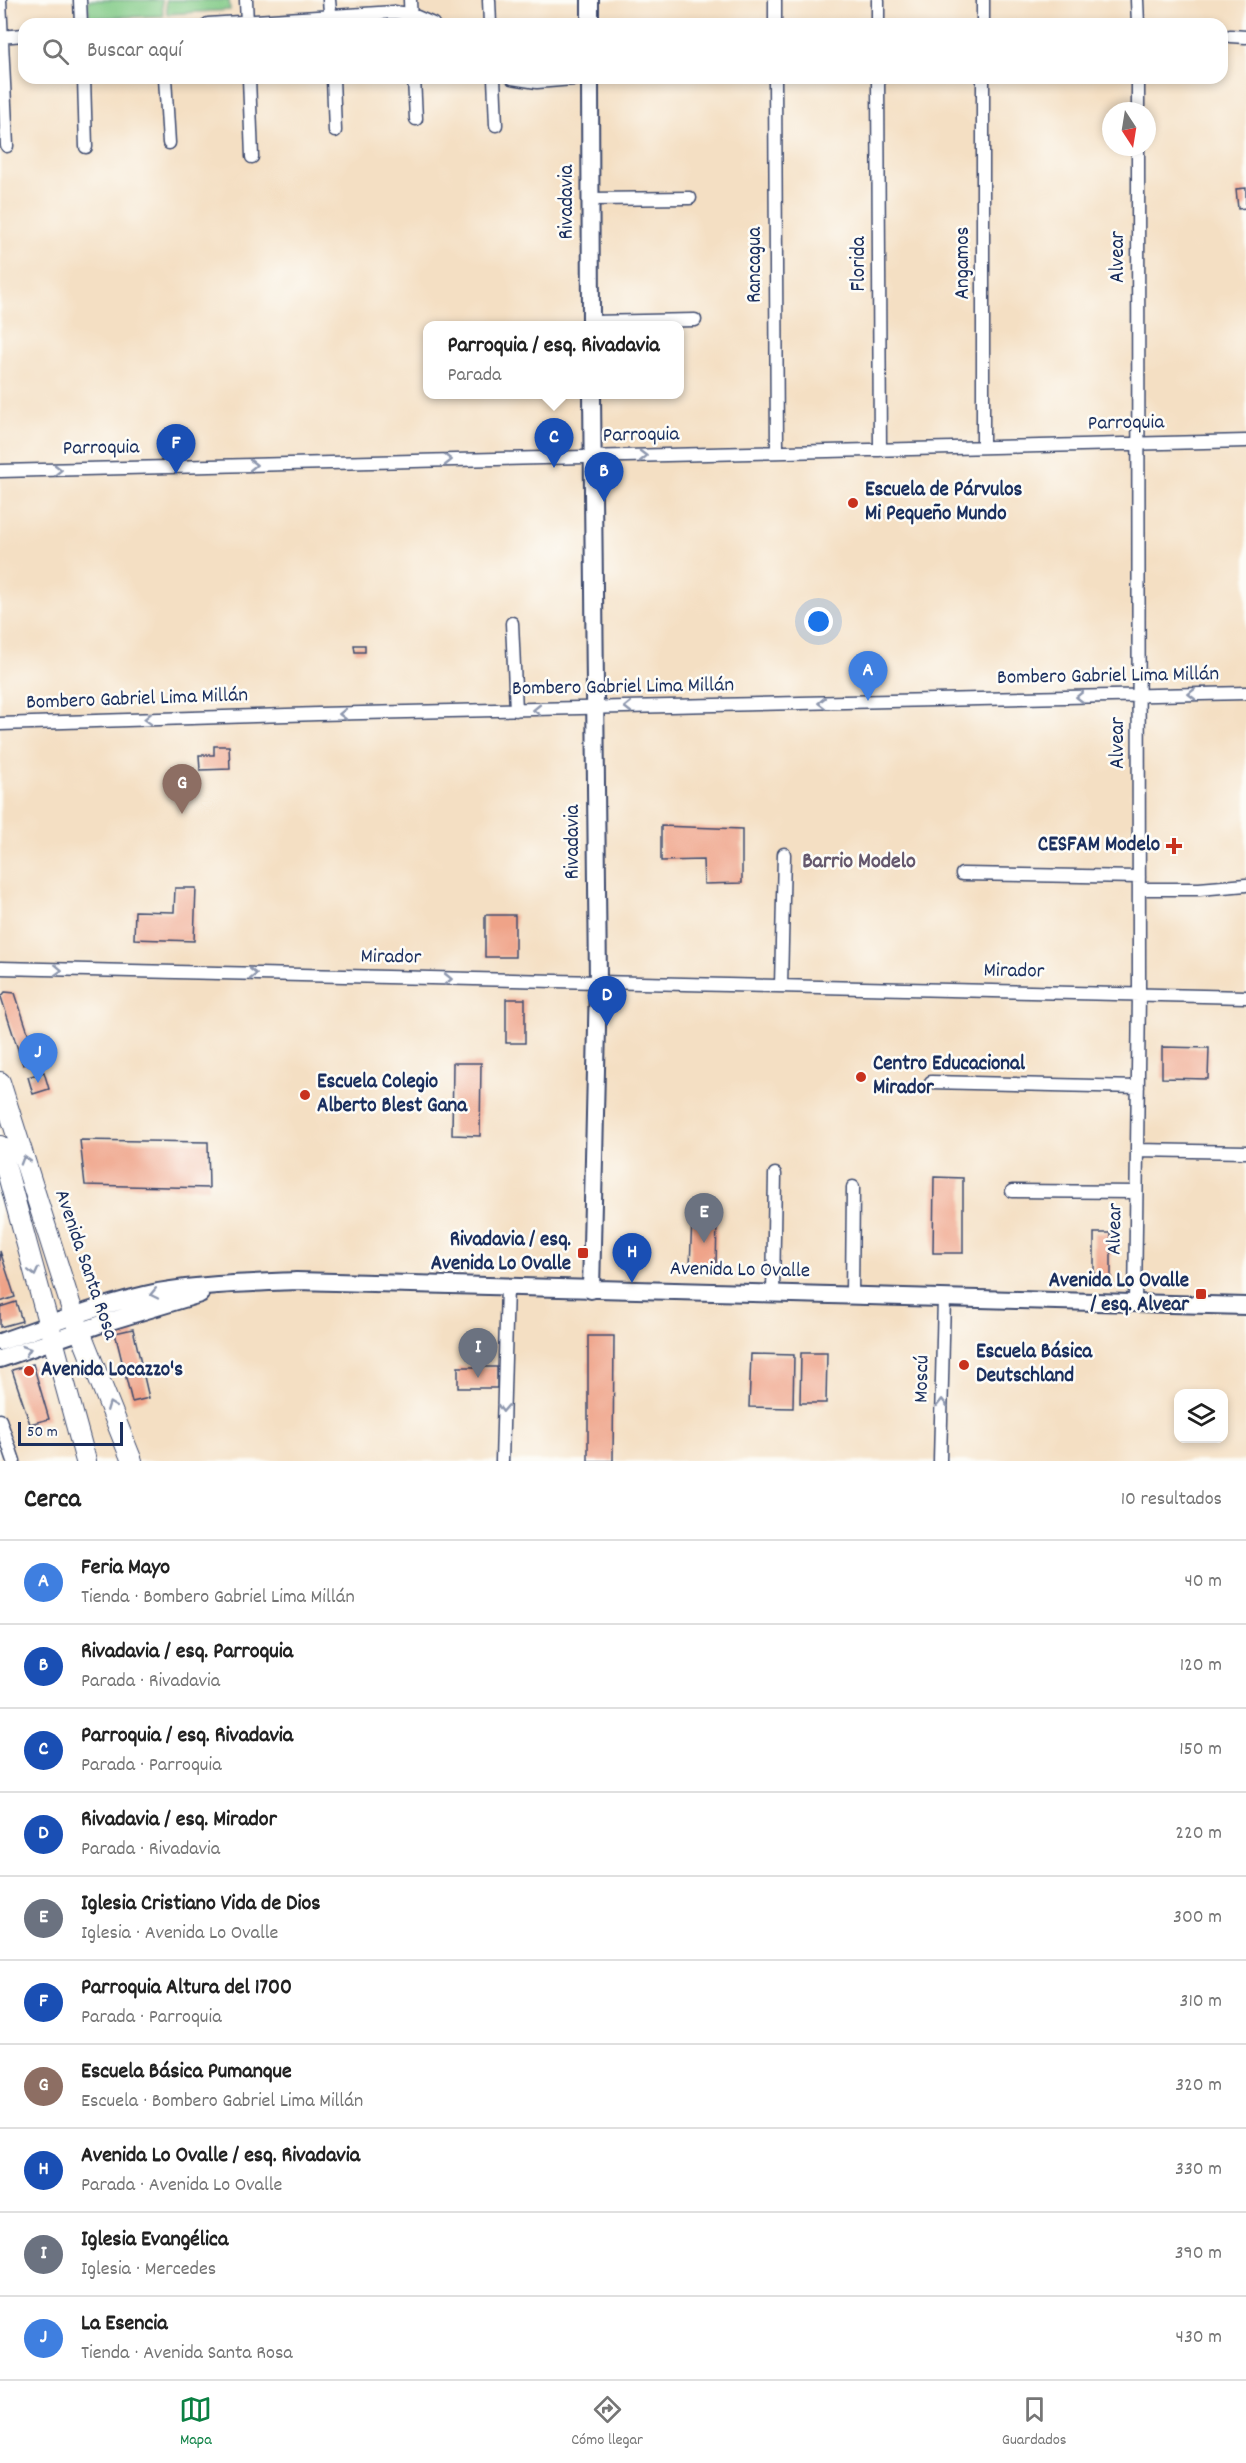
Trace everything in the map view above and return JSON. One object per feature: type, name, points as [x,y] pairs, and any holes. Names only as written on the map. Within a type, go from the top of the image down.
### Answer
[{"type":"main road","points":[[590,0],[590,18]]},
{"type":"main road","name":"Rivadavia","points":[[590,84],[591,321]]},
{"type":"main road","name":"Rivadavia","points":[[591,1290],[598,982],[592,399]]},
{"type":"main road","name":"Avenida Santa Rosa","points":[[0,1082],[77,1323],[132,1461]]},
{"type":"main road","points":[[0,1146],[86,1461]]},
{"type":"main road","name":"Avenida Lo Ovalle","points":[[0,1359],[51,1333],[77,1323],[233,1285],[336,1281],[591,1290],[1246,1306]]},
{"type":"main road","name":"Avenida Lo Ovalle","points":[[0,1342],[51,1333]]},
{"type":"street","points":[[0,0],[7,146]]},
{"type":"street","points":[[80,0],[81,18]]},
{"type":"street","points":[[246,0],[247,18]]},
{"type":"street","points":[[330,0],[331,18]]},
{"type":"street","points":[[410,0],[411,18]]},
{"type":"street","points":[[489,0],[490,18]]},
{"type":"street","points":[[775,0],[775,18]]},
{"type":"street","points":[[878,0],[878,18]]},
{"type":"street","points":[[984,0],[984,18]]},
{"type":"street","points":[[1137,0],[1138,18]]},
{"type":"street","points":[[347,18],[394,12],[409,18]]},
{"type":"street","points":[[1,36],[18,35]]},
{"type":"street","points":[[1230,36],[1246,37]]},
{"type":"street","points":[[84,84],[86,147]]},
{"type":"street","points":[[165,84],[169,143]]},
{"type":"street","points":[[249,84],[252,157]]},
{"type":"street","points":[[333,84],[335,131]]},
{"type":"street","points":[[414,84],[416,119]]},
{"type":"street","points":[[494,84],[496,125]]},
{"type":"street","name":"Rancagua","points":[[775,84],[777,452]]},
{"type":"street","name":"Florida","points":[[878,84],[880,450]]},
{"type":"street","name":"Angamos","points":[[983,447],[984,84]]},
{"type":"street","points":[[1138,84],[1138,102]]},
{"type":"street","name":"Alvear","points":[[1135,1303],[1139,994],[1138,156]]},
{"type":"street","points":[[591,199],[690,198]]},
{"type":"street","points":[[669,321],[695,320]]},
{"type":"street","name":"Parroquia","points":[[0,471],[1246,441]]},
{"type":"street","points":[[512,623],[516,710]]},
{"type":"street","name":"Bombero Gabriel Lima Millán","points":[[0,724],[1246,693]]},
{"type":"street","points":[[782,986],[784,854]]},
{"type":"street","points":[[962,874],[1139,883],[1198,889],[1246,885]]},
{"type":"street","name":"Mirador","points":[[0,968],[1246,997]]},
{"type":"street","points":[[931,1082],[1138,1087]]},
{"type":"street","points":[[1137,1150],[1246,1152]]},
{"type":"street","points":[[773,1294],[775,1174]]},
{"type":"street","points":[[852,1296],[853,1187]]},
{"type":"street","points":[[1012,1191],[1136,1192]]},
{"type":"street","points":[[501,1461],[507,1287]]},
{"type":"street","name":"Moscú","points":[[940,1461],[944,1298]]},
{"type":"street","points":[[0,1420],[14,1461]]},
{"type":"green space","points":[[88,0],[162,0],[163,16],[89,18]]},
{"type":"green space","points":[[166,0],[229,0],[230,10],[167,14]]},
{"type":"building","points":[[1246,188],[1246,208],[1238,209],[1236,189]]},
{"type":"building","points":[[354,645],[365,645],[365,652],[355,652]]},
{"type":"building","points":[[214,746],[229,746],[230,769],[200,770],[199,755],[214,755]]},
{"type":"building","points":[[661,826],[742,829],[742,883],[704,884],[703,860],[661,861]]},
{"type":"building","points":[[175,888],[196,888],[194,941],[134,939],[135,911],[174,912]]},
{"type":"building","points":[[485,915],[515,915],[515,957],[485,957]]},
{"type":"building","points":[[5,992],[15,993],[37,1060],[23,1065],[1,997]]},
{"type":"building","points":[[506,999],[525,999],[525,1043],[506,1043]]},
{"type":"building","points":[[1162,1047],[1209,1048],[1208,1079],[1162,1078]]},
{"type":"building","points":[[453,1063],[481,1063],[480,1136],[452,1135]]},
{"type":"building","points":[[44,1072],[49,1089],[33,1094],[28,1077]]},
{"type":"building","points":[[80,1140],[208,1142],[209,1188],[85,1185]]},
{"type":"building","points":[[934,1177],[963,1178],[963,1253],[933,1253]]},
{"type":"building","points":[[692,1218],[717,1220],[716,1267],[690,1266]]},
{"type":"building","points":[[1094,1233],[1111,1233],[1111,1280],[1094,1280]]},
{"type":"building","points":[[0,1251],[15,1297],[0,1302]]},
{"type":"building","points":[[16,1302],[22,1321],[0,1327],[0,1307]]},
{"type":"building","points":[[133,1329],[149,1398],[132,1402],[115,1333]]},
{"type":"building","points":[[588,1336],[614,1336],[613,1461],[588,1461]]},
{"type":"building","points":[[801,1353],[827,1353],[826,1403],[800,1403]]},
{"type":"building","points":[[751,1354],[794,1355],[793,1408],[749,1407]]},
{"type":"building","points":[[33,1364],[49,1419],[30,1424],[12,1370]]},
{"type":"building","points":[[458,1367],[497,1367],[497,1388],[458,1388]]},
{"type":"place","name":"Parroquia / esq. Rivadavia","points":[[554,468]]},
{"type":"place","name":"Parroquia Altura del 1700","points":[[176,474]]},
{"type":"place","name":"Rivadavia / esq. Parroquia","points":[[604,502]]},
{"type":"place","name":"Escuela de Párvulos Mi Pequeño Mundo","points":[[853,503]]},
{"type":"place","name":"Feria Mayo","points":[[868,701]]},
{"type":"place","name":"Escuela Básica Pumanque","points":[[182,814]]},
{"type":"place","name":"CESFAM Modelo","points":[[1174,846]]},
{"type":"place","name":"Rivadavia / esq. Mirador","points":[[607,1026]]},
{"type":"place","name":"Centro Educacional Mirador","points":[[861,1077]]},
{"type":"place","name":"La Esencia","points":[[38,1083]]},
{"type":"place","name":"Escuela Colegio Alberto Blest Gana","points":[[305,1095]]},
{"type":"place","name":"Iglesia Cristiano Vida de Dios","points":[[704,1243]]},
{"type":"place","name":"Rivadavia / esq. Avenida Lo Ovalle","points":[[583,1253]]},
{"type":"place","name":"Avenida Lo Ovalle / esq. Rivadavia","points":[[632,1283]]},
{"type":"place","name":"Avenida Lo Ovalle / esq. Alvear","points":[[1201,1294]]},
{"type":"place","name":"Escuela Básica Deutschland","points":[[964,1365]]},
{"type":"place","name":"Avenida Locazzo's","points":[[29,1371]]},
{"type":"place","name":"Iglesia Evangélica","points":[[478,1378]]},
{"type":"district","name":"Barrio Modelo","points":[[859,862]]}]
